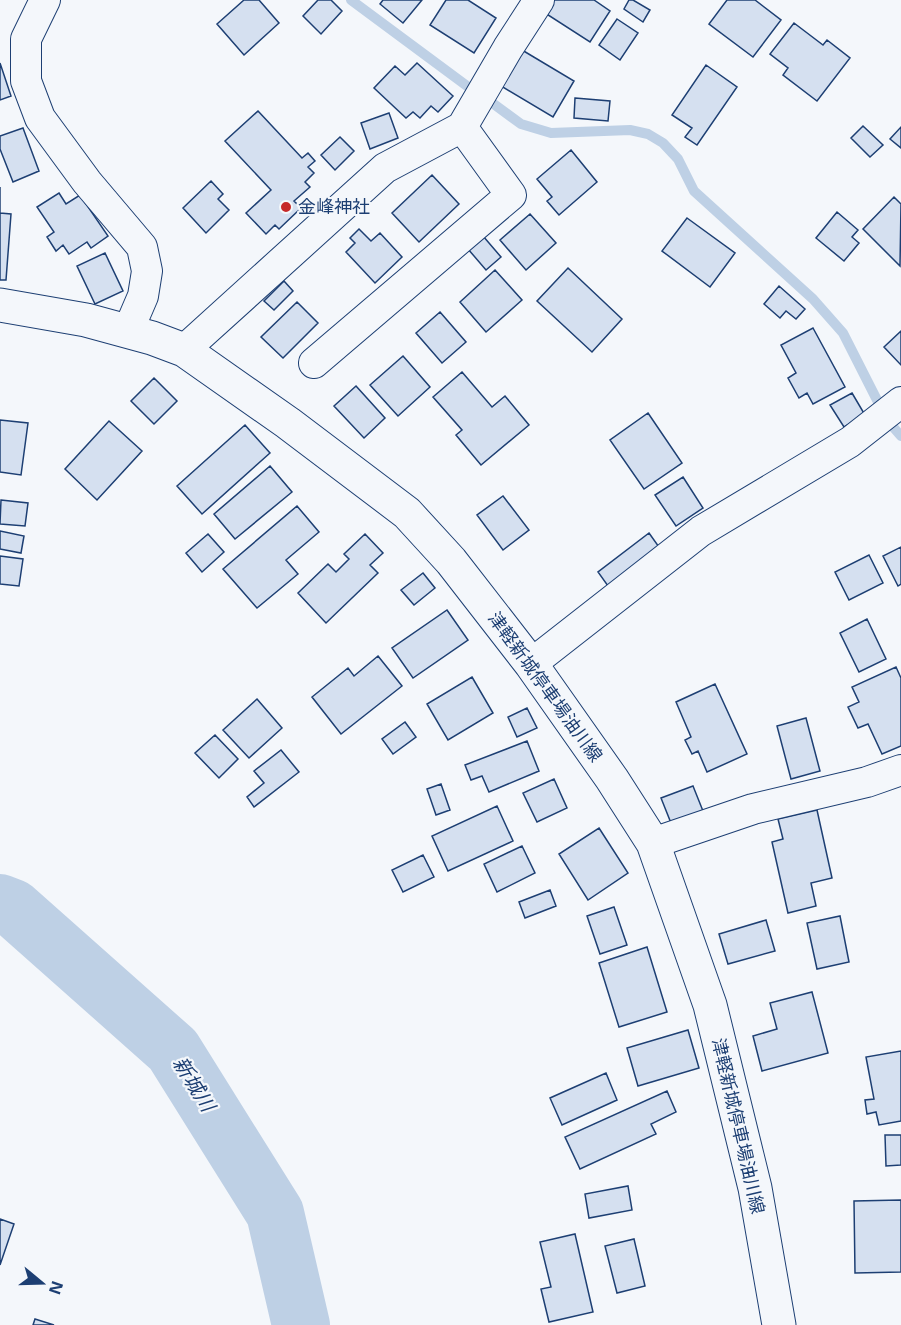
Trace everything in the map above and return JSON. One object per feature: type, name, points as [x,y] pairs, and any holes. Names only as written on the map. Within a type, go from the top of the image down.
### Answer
[{"type":"main road","name":"津軽新城停車場油川線","points":[[0,305],[86,320],[184,350],[288,423],[408,513],[451,561],[531,664],[612,779],[653,843],[710,1005],[755,1188],[779,1325]]},
{"type":"street","points":[[45,0],[26,39],[26,81],[40,118],[87,182],[142,247],[147,271],[143,296],[128,331]]},
{"type":"street","points":[[184,350],[385,168],[462,127],[539,0]]},
{"type":"street","points":[[314,363],[511,195],[462,127]]},
{"type":"street","points":[[531,664],[701,531],[850,442],[901,402]]},
{"type":"street","points":[[653,843],[753,809],[867,782],[901,770]]},
{"type":"building","points":[[244,0],[259,0],[279,23],[244,55],[217,24]]},
{"type":"building","points":[[318,0],[331,0],[342,11],[321,34],[303,16]]},
{"type":"building","points":[[383,0],[422,0],[403,23],[380,4]]},
{"type":"building","points":[[446,0],[468,0],[496,18],[474,53],[430,25]]},
{"type":"building","points":[[553,0],[594,0],[610,11],[590,42],[545,13]]},
{"type":"building","points":[[629,0],[650,10],[643,22],[624,9]]},
{"type":"building","points":[[727,0],[755,0],[781,20],[753,57],[709,24]]},
{"type":"building","points":[[617,19],[638,33],[620,60],[599,45]]},
{"type":"building","points":[[794,23],[823,45],[827,40],[850,58],[817,101],[783,75],[788,68],[770,54]]},
{"type":"building","points":[[522,50],[574,81],[553,117],[501,86]]},
{"type":"building","points":[[0,63],[11,96],[0,100]]},
{"type":"building","points":[[417,63],[453,96],[438,112],[431,106],[420,118],[413,112],[406,118],[374,88],[395,66],[405,75]]},
{"type":"building","points":[[706,65],[737,87],[697,145],[685,137],[692,128],[672,115]]},
{"type":"building","points":[[575,98],[610,101],[608,121],[574,118]]},
{"type":"building","points":[[258,111],[302,158],[308,153],[315,161],[308,167],[314,173],[305,182],[310,187],[294,201],[301,208],[279,229],[275,225],[266,234],[246,213],[271,190],[225,141]]},
{"type":"building","points":[[389,113],[398,138],[370,149],[361,123]]},
{"type":"building","points":[[863,126],[883,145],[870,157],[851,138]]},
{"type":"building","points":[[901,127],[901,148],[890,139]]},
{"type":"building","points":[[23,128],[39,171],[13,182],[0,149],[0,136]]},
{"type":"building","points":[[340,137],[354,151],[335,170],[321,155]]},
{"type":"building","points":[[571,150],[597,182],[559,215],[547,201],[552,197],[537,179]]},
{"type":"building","points":[[432,175],[459,204],[419,242],[392,213]]},
{"type":"building","points":[[211,181],[223,194],[218,199],[229,210],[206,233],[183,208]]},
{"type":"building","points":[[59,193],[66,204],[80,195],[108,236],[91,248],[87,242],[69,254],[63,245],[56,251],[47,237],[54,232],[37,207]]},
{"type":"building","points":[[894,197],[901,204],[900,266],[863,229]]},
{"type":"building","points":[[837,212],[858,230],[852,237],[859,243],[844,261],[816,238]]},
{"type":"building","points":[[0,213],[11,214],[6,280],[0,280]]},
{"type":"building","points":[[530,214],[556,243],[526,270],[500,240]]},
{"type":"building","points":[[687,218],[735,253],[710,287],[662,251]]},
{"type":"building","points":[[359,229],[371,241],[380,233],[402,257],[375,283],[346,252],[355,243],[350,238]]},
{"type":"building","points":[[483,236],[501,257],[486,270],[468,249]]},
{"type":"building","points":[[105,253],[123,291],[95,304],[77,266]]},
{"type":"building","points":[[568,268],[622,319],[592,352],[537,301]]},
{"type":"building","points":[[495,270],[522,300],[486,332],[460,302]]},
{"type":"building","points":[[284,281],[293,291],[274,310],[264,301]]},
{"type":"building","points":[[779,286],[805,309],[796,319],[786,311],[780,318],[764,304]]},
{"type":"building","points":[[297,302],[318,323],[283,358],[261,337]]},
{"type":"building","points":[[440,312],[466,342],[442,363],[416,333]]},
{"type":"building","points":[[813,328],[845,387],[813,404],[807,393],[799,398],[788,378],[796,373],[781,345]]},
{"type":"building","points":[[901,331],[901,365],[884,347]]},
{"type":"building","points":[[403,356],[430,387],[398,416],[370,385]]},
{"type":"building","points":[[462,372],[492,407],[505,396],[529,425],[481,465],[456,435],[462,430],[433,397]]},
{"type":"building","points":[[154,378],[177,401],[154,424],[131,401]]},
{"type":"building","points":[[356,386],[385,418],[364,438],[334,406]]},
{"type":"building","points":[[852,393],[865,415],[844,427],[830,405]]},
{"type":"building","points":[[648,413],[682,463],[644,489],[610,440]]},
{"type":"building","points":[[0,420],[28,423],[21,475],[0,472]]},
{"type":"building","points":[[109,421],[142,451],[97,500],[65,469]]},
{"type":"building","points":[[245,425],[270,453],[202,514],[177,486]]},
{"type":"building","points":[[270,466],[292,492],[235,539],[214,514]]},
{"type":"building","points":[[683,477],[703,508],[676,526],[655,495]]},
{"type":"building","points":[[503,496],[529,530],[503,550],[477,515]]},
{"type":"building","points":[[1,500],[28,503],[25,526],[0,524]]},
{"type":"building","points":[[297,506],[319,532],[286,560],[298,574],[257,608],[223,569]]},
{"type":"building","points":[[0,531],[24,536],[21,553],[0,549]]},
{"type":"building","points":[[649,533],[659,547],[608,586],[598,572]]},
{"type":"building","points":[[208,534],[224,552],[202,572],[186,553]]},
{"type":"building","points":[[365,534],[383,553],[370,565],[378,573],[326,623],[298,593],[328,564],[336,572],[349,559],[344,554]]},
{"type":"building","points":[[901,547],[901,584],[898,586],[883,556]]},
{"type":"building","points":[[869,555],[883,583],[849,600],[835,572]]},
{"type":"building","points":[[0,556],[23,559],[19,586],[0,584]]},
{"type":"building","points":[[423,573],[435,588],[414,605],[401,590]]},
{"type":"building","points":[[447,610],[468,640],[413,678],[392,648]]},
{"type":"building","points":[[867,619],[886,659],[859,672],[840,633]]},
{"type":"building","points":[[378,656],[402,686],[341,734],[312,697],[348,668],[354,676]]},
{"type":"building","points":[[896,667],[901,678],[901,746],[882,754],[868,724],[858,728],[848,707],[859,702],[852,687]]},
{"type":"building","points":[[472,677],[493,713],[448,740],[427,704]]},
{"type":"building","points":[[715,684],[747,754],[707,772],[698,751],[692,754],[685,740],[691,737],[676,702]]},
{"type":"building","points":[[257,699],[282,728],[249,758],[223,730]]},
{"type":"building","points":[[527,708],[537,728],[517,737],[508,717]]},
{"type":"building","points":[[806,718],[820,771],[791,779],[777,726]]},
{"type":"building","points":[[405,722],[416,737],[393,754],[382,739]]},
{"type":"building","points":[[215,735],[238,759],[219,778],[195,753]]},
{"type":"building","points":[[527,741],[539,771],[489,792],[482,776],[471,780],[465,765]]},
{"type":"building","points":[[281,750],[299,772],[254,807],[247,797],[264,783],[254,771]]},
{"type":"building","points":[[554,779],[567,808],[537,822],[523,793]]},
{"type":"building","points":[[441,784],[450,810],[436,815],[427,789]]},
{"type":"building","points":[[693,786],[703,811],[671,823],[661,798]]},
{"type":"building","points":[[497,806],[513,841],[448,871],[432,836]]},
{"type":"building","points":[[817,810],[832,878],[811,883],[816,906],[788,913],[772,842],[783,839],[778,819]]},
{"type":"building","points":[[599,828],[628,873],[588,900],[559,854]]},
{"type":"building","points":[[522,846],[535,873],[497,892],[484,864]]},
{"type":"building","points":[[423,855],[434,877],[403,892],[392,870]]},
{"type":"building","points":[[550,890],[556,906],[525,918],[519,902]]},
{"type":"building","points":[[614,907],[627,945],[600,954],[587,916]]},
{"type":"building","points":[[840,916],[849,962],[817,969],[807,923]]},
{"type":"building","points":[[766,920],[775,951],[728,964],[719,934]]},
{"type":"building","points":[[647,947],[667,1012],[619,1027],[599,963]]},
{"type":"building","points":[[812,992],[828,1053],[762,1071],[753,1036],[777,1029],[770,1003]]},
{"type":"building","points":[[688,1030],[699,1068],[638,1086],[627,1048]]},
{"type":"building","points":[[901,1051],[901,1121],[879,1125],[876,1112],[867,1114],[865,1100],[874,1099],[866,1057]]},
{"type":"building","points":[[606,1073],[617,1100],[562,1125],[550,1098]]},
{"type":"building","points":[[667,1091],[676,1112],[651,1124],[656,1134],[580,1169],[565,1137]]},
{"type":"building","points":[[885,1135],[901,1135],[901,1165],[886,1166]]},
{"type":"building","points":[[628,1186],[632,1210],[589,1218],[585,1194]]},
{"type":"building","points":[[901,1200],[901,1272],[855,1273],[854,1201]]},
{"type":"building","points":[[0,1219],[14,1224],[0,1265]]},
{"type":"building","points":[[575,1234],[593,1312],[549,1322],[541,1289],[551,1287],[540,1242]]},
{"type":"building","points":[[634,1239],[645,1286],[617,1293],[605,1246]]},
{"type":"building","points":[[35,1319],[54,1325],[33,1325]]},
{"type":"waterway","points":[[351,0],[467,86]]},
{"type":"waterway","points":[[491,102],[521,124],[551,133],[630,130],[648,134],[663,143],[678,159],[694,191],[813,299],[843,333],[878,402]]},
{"type":"waterway","points":[[894,428],[901,436]]},
{"type":"waterway","name":"新城川","points":[[0,903],[13,908],[173,1050],[275,1213],[301,1325]]},
{"type":"place","name":"金峰神社","points":[[286,207]]}]
